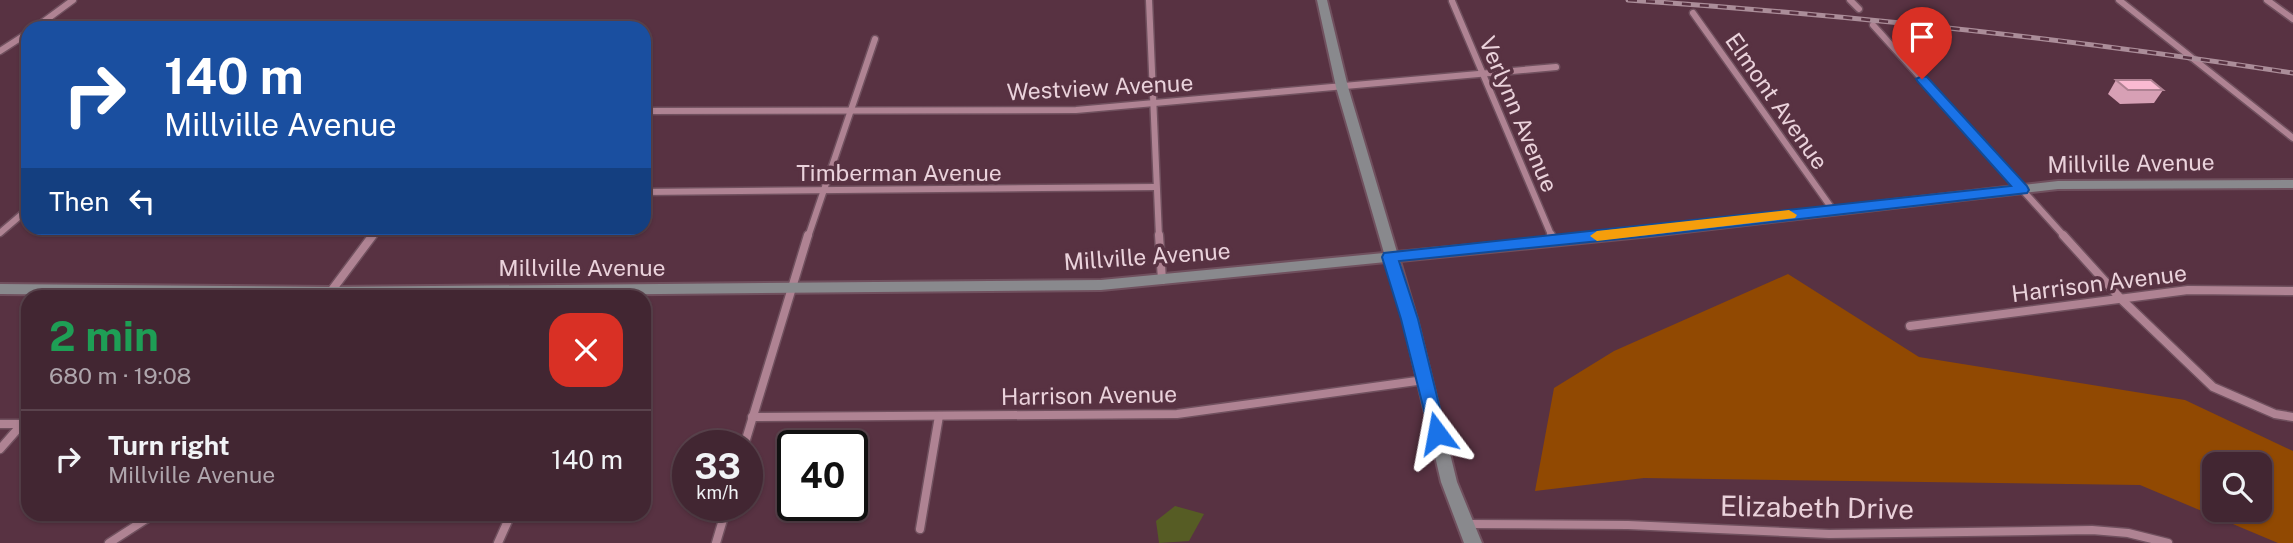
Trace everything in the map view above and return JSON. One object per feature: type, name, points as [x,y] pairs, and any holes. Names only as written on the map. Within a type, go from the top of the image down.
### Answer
[{"type":"main road","points":[[1322,0],[1342,88],[1425,380],[1449,482],[1473,543]]},
{"type":"main road","name":"Millville Avenue","points":[[651,292],[1101,285],[1650,232],[2078,184],[2293,184]]},
{"type":"main road","name":"Millville Avenue","points":[[0,289],[55,290]]},
{"type":"street","points":[[44,21],[73,0]]},
{"type":"street","points":[[1149,0],[1154,187],[1162,280]]},
{"type":"street","points":[[1850,0],[1859,9]]},
{"type":"street","points":[[2119,0],[2293,138]]},
{"type":"street","points":[[2267,0],[2293,19]]},
{"type":"street","name":"Verlynn Avenue","points":[[1452,1],[1553,240]]},
{"type":"street","name":"Elmont Avenue","points":[[1693,13],[1833,210]]},
{"type":"street","points":[[1873,25],[2121,299],[2213,387],[2275,414],[2293,417]]},
{"type":"street","points":[[0,51],[21,38]]},
{"type":"street","points":[[748,430],[822,190],[875,39]]},
{"type":"street","name":"Westview Avenue","points":[[651,111],[1076,110],[1556,68]]},
{"type":"street","name":"Timberman Avenue","points":[[651,192],[1154,187]]},
{"type":"street","points":[[0,233],[21,215]]},
{"type":"street","points":[[332,290],[373,235]]},
{"type":"street","name":"Harrison Avenue","points":[[1910,326],[2189,290],[2293,290]]},
{"type":"street","name":"Harrison Avenue","points":[[752,417],[1177,414],[1425,380]]},
{"type":"street","points":[[920,529],[939,416]]},
{"type":"street","points":[[0,424],[21,424]]},
{"type":"street","points":[[0,449],[21,428]]},
{"type":"street","points":[[109,543],[143,521]]},
{"type":"street","points":[[498,543],[508,521]]},
{"type":"street","points":[[716,543],[723,521]]},
{"type":"street","name":"Elizabeth Drive","points":[[1464,524],[1628,525],[1829,534],[2092,530],[2128,533],[2168,543]]},
{"type":"shaded area","points":[[1788,274],[1919,357],[2185,400],[2293,451],[2293,543],[2278,543],[2228,522],[2272,522],[2272,452],[2202,452],[2202,511],[2140,485],[1644,478],[1535,491],[1554,388],[1614,351]]},
{"type":"shaded area","points":[[1175,506],[1204,514],[1189,541],[1159,543],[1156,521]]},
{"type":"building","points":[[2116,80],[2151,80],[2163,90],[2128,90]]},
{"type":"railway","points":[[1628,0],[1961,29],[2293,73]]},
{"type":"slow traffic","points":[[1597,236],[1789,215]]},
{"type":"route","points":[[1437,433],[1409,319],[1390,257],[1650,232],[2022,190],[1922,79]]}]
